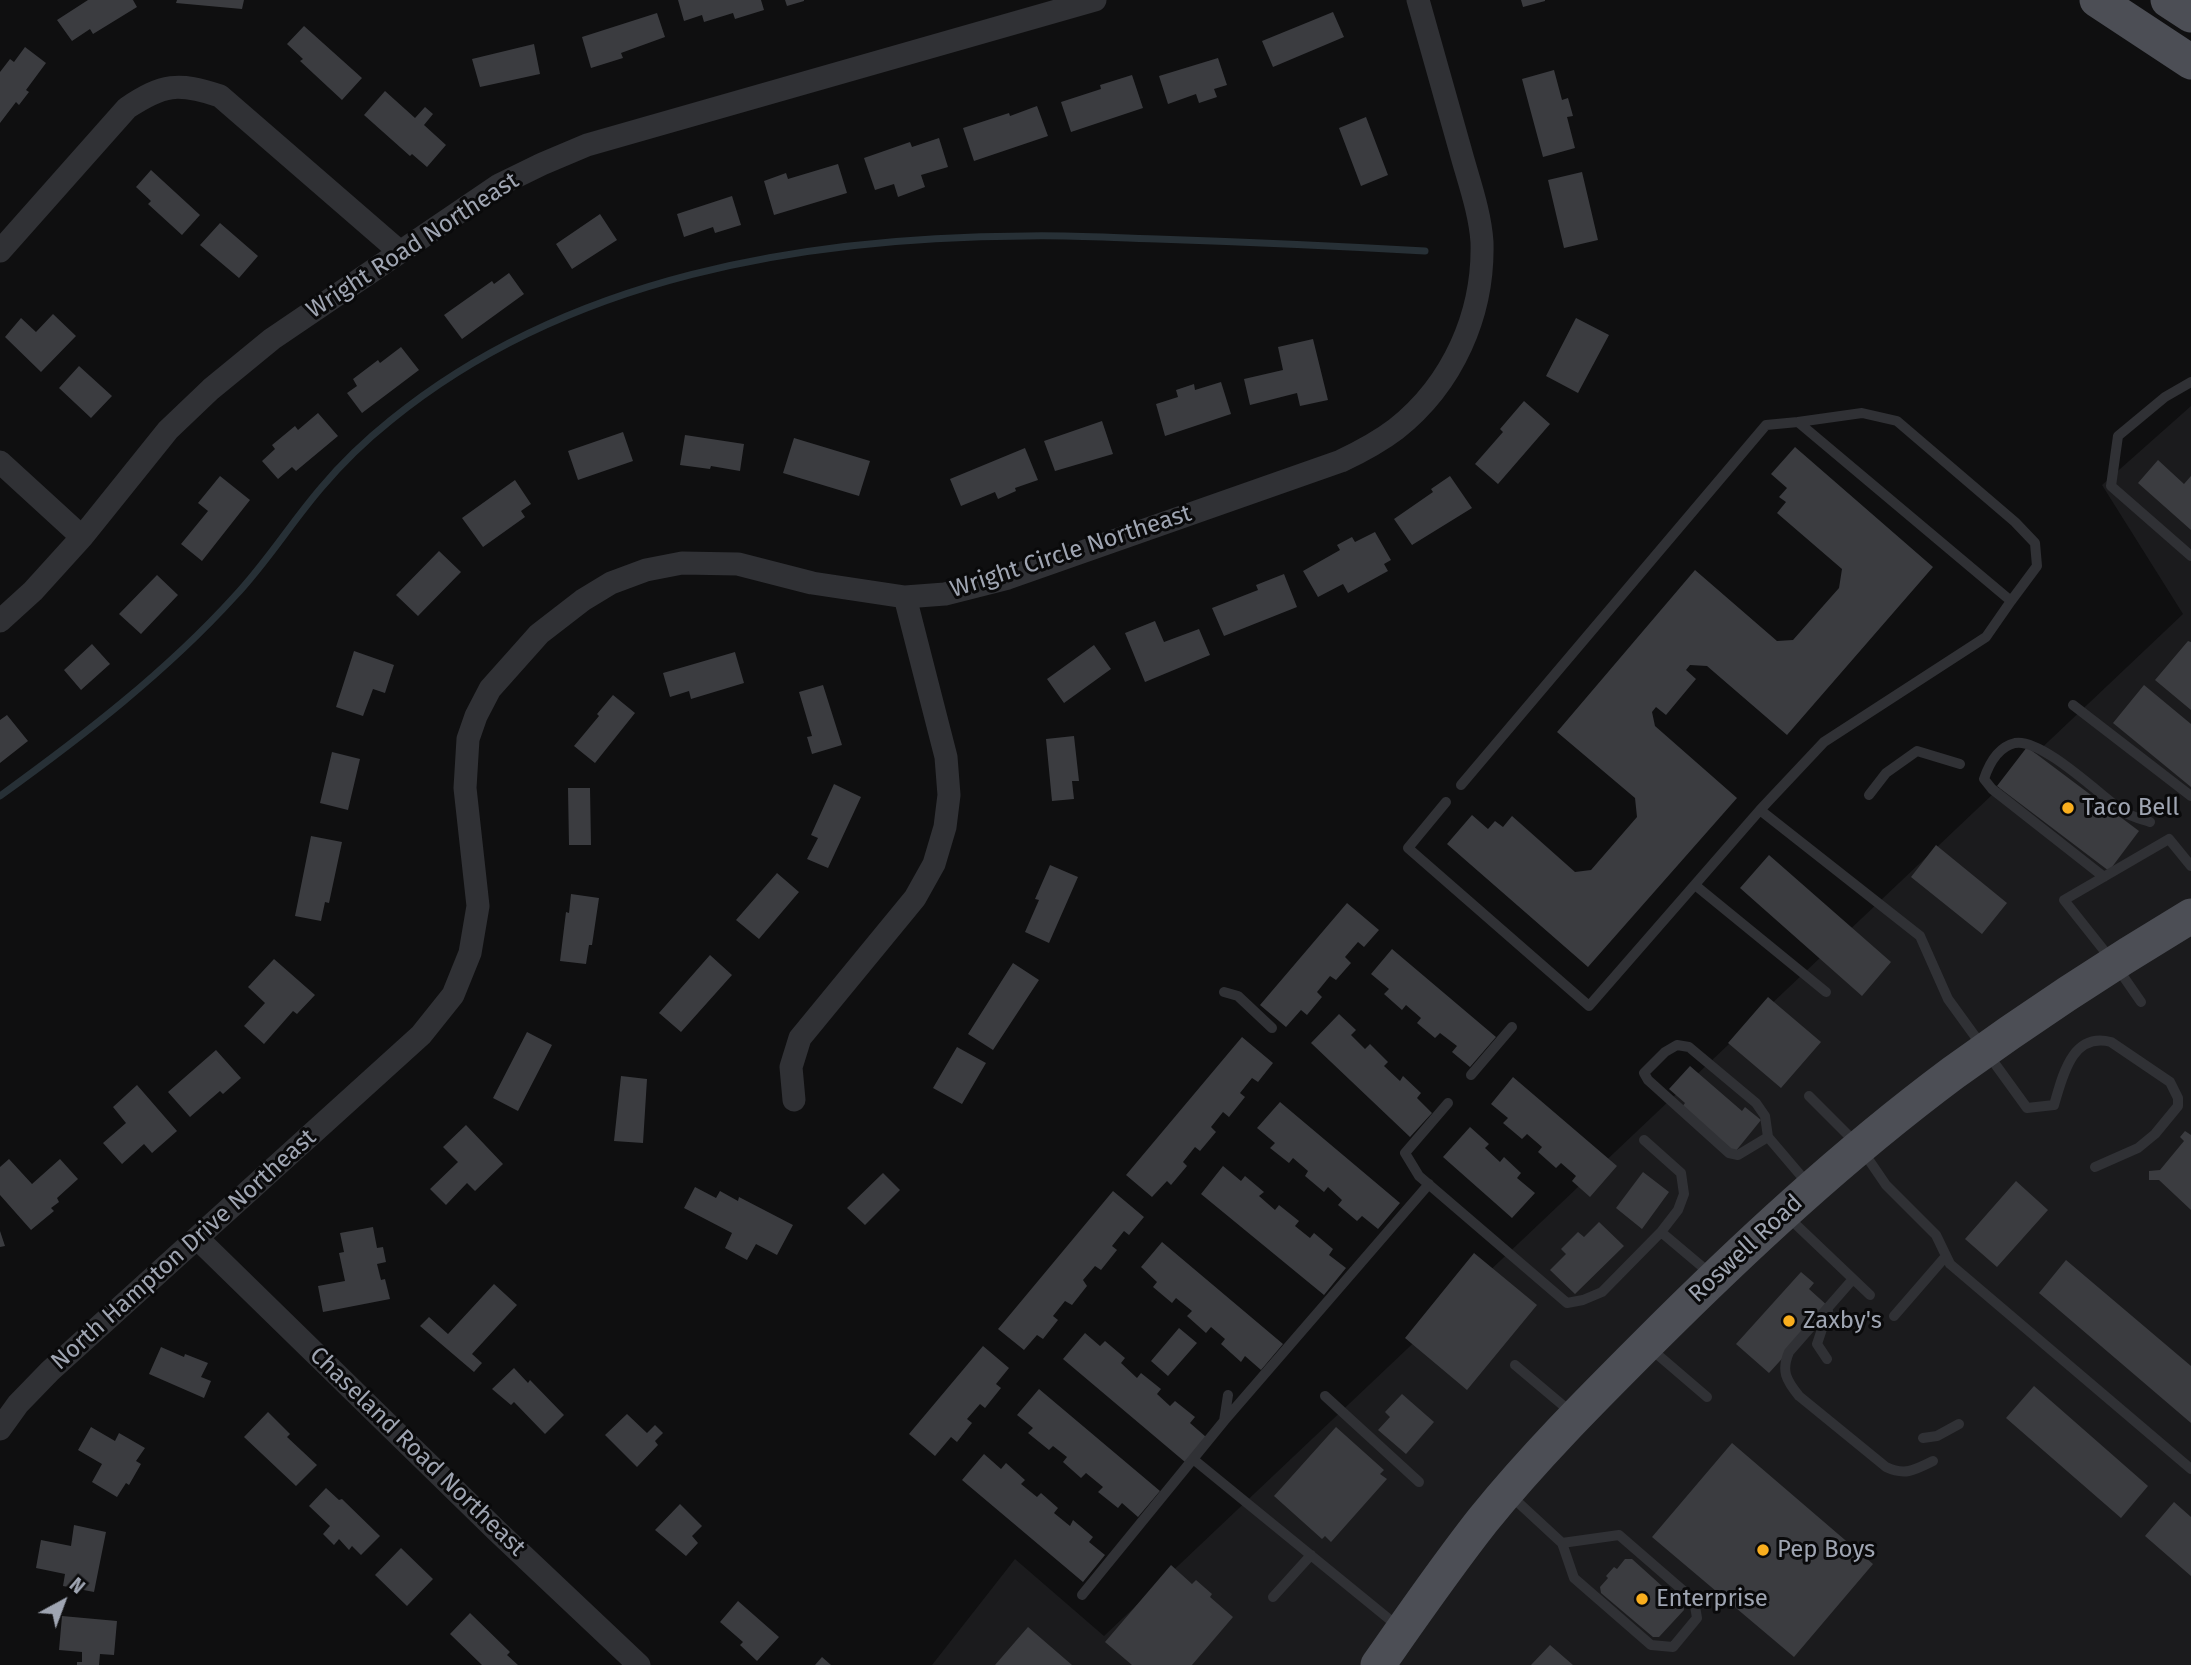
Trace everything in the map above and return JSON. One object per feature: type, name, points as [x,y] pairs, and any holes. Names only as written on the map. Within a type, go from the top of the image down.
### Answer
[{"type":"main road","points":[[2097,0],[2191,62]]},
{"type":"main road","name":"Roswell Road","points":[[1378,1665],[1449,1564],[1507,1492],[1575,1416],[1714,1277],[1860,1147],[1952,1074],[2114,963],[2191,916]]},
{"type":"street","name":"Wright Road Northeast","points":[[0,621],[33,592],[82,537],[168,430],[211,388],[272,339],[499,186],[587,145],[1095,0]]},
{"type":"street","name":"Wright Circle Northeast","points":[[375,1077],[421,1035],[453,995],[470,953],[478,906],[464,788],[468,739],[476,716],[490,689],[538,634],[583,600],[611,583],[646,570],[682,563],[738,564],[812,583],[905,597],[945,594],[1008,578],[1341,461],[1396,430],[1419,409],[1460,351],[1474,314],[1481,275],[1482,239],[1474,198],[1418,0]]},
{"type":"street","points":[[0,251],[127,108],[150,93],[172,87],[194,88],[220,96],[400,252]]},
{"type":"street","points":[[0,462],[82,537]]},
{"type":"street","points":[[794,1100],[791,1067],[800,1038],[915,898],[934,864],[945,827],[949,795],[946,757],[905,597]]},
{"type":"street","name":"North Hampton Drive Northeast","points":[[0,1429],[50,1371],[375,1077]]},
{"type":"street","name":"Chaseland Road Northeast","points":[[197,1238],[497,1531],[639,1665]]},
{"type":"lane","points":[[2191,382],[2165,397],[2118,436],[2111,486],[2191,556]]},
{"type":"lane","points":[[1446,803],[1408,848],[1589,1006],[1760,810],[1824,742],[1986,637],[2037,566],[2035,543],[2015,522],[1897,421],[1862,413],[1766,425],[1461,785]]},
{"type":"lane","points":[[1798,422],[2011,601]]},
{"type":"lane","points":[[2073,705],[2191,796]]},
{"type":"lane","points":[[2104,877],[1992,789],[1984,779],[1989,765],[1999,752],[2015,743],[2034,745],[2127,814],[2150,822]]},
{"type":"lane","points":[[1869,794],[1886,773],[1917,751],[1960,764]]},
{"type":"lane","points":[[1760,810],[1920,936],[1948,999],[2027,1108],[2054,1105],[2071,1058],[2089,1041],[2100,1039],[2111,1042],[2170,1082],[2178,1098],[2178,1106],[2155,1134],[2138,1149],[2095,1167]]},
{"type":"lane","points":[[2141,1002],[2064,900],[2168,839],[2191,866]]},
{"type":"lane","points":[[1695,885],[1826,992]]},
{"type":"lane","points":[[1224,992],[1238,996],[1272,1028]]},
{"type":"lane","points":[[1471,1075],[1512,1027]]},
{"type":"lane","points":[[1768,1137],[1738,1155],[1729,1153],[1648,1080],[1644,1073],[1665,1052],[1677,1045],[1689,1047],[1756,1102],[1765,1116],[1768,1137],[1812,1188]]},
{"type":"lane","points":[[1808,1096],[1860,1147],[1886,1185],[1936,1235],[1950,1264],[2191,1469]]},
{"type":"lane","points":[[1448,1103],[1405,1153],[1419,1176],[1567,1303],[1602,1292],[1661,1232],[1678,1210],[1684,1194],[1681,1172],[1644,1140]]},
{"type":"lane","points":[[1082,1595],[1224,1421],[1429,1184]]},
{"type":"lane","points":[[1784,1213],[1870,1295]]},
{"type":"lane","points":[[1661,1232],[1714,1277]]},
{"type":"lane","points":[[1894,1316],[1946,1256]]},
{"type":"lane","points":[[1853,1279],[1789,1352],[1784,1364],[1788,1383],[1799,1396],[1886,1467],[1898,1472],[1914,1470],[1933,1461]]},
{"type":"lane","points":[[1827,1359],[1817,1344],[1830,1305]]},
{"type":"lane","points":[[1646,1345],[1707,1397]]},
{"type":"lane","points":[[1515,1365],[1575,1416]]},
{"type":"lane","points":[[1224,1421],[1228,1395]]},
{"type":"lane","points":[[1325,1396],[1419,1482]]},
{"type":"lane","points":[[1923,1438],[1937,1436],[1959,1424]]},
{"type":"lane","points":[[1194,1459],[1402,1630]]},
{"type":"lane","points":[[1507,1492],[1563,1543],[1574,1578],[1651,1645],[1673,1647],[1697,1618],[1694,1600],[1619,1535],[1563,1543]]},
{"type":"lane","points":[[1273,1597],[1311,1555]]},
{"type":"shaded area","points":[[2191,406],[2191,1665],[932,1665],[1015,1559],[1104,1636],[2183,614],[2102,485]]},
{"type":"building","points":[[88,0],[133,0],[137,7],[93,34],[90,29],[72,41],[57,20]]},
{"type":"building","points":[[177,0],[244,0],[242,9],[176,3]]},
{"type":"building","points":[[678,0],[761,0],[764,10],[735,19],[733,13],[704,22],[702,15],[684,21]]},
{"type":"building","points":[[785,0],[804,0],[804,1],[787,6]]},
{"type":"building","points":[[1521,0],[1545,0],[1545,1],[1523,7]]},
{"type":"building","points":[[1333,12],[1344,37],[1273,67],[1262,41]]},
{"type":"building","points":[[657,13],[665,37],[621,53],[623,58],[591,68],[582,37]]},
{"type":"building","points":[[304,26],[362,78],[342,100],[300,61],[303,59],[287,44]]},
{"type":"building","points":[[534,44],[540,74],[480,87],[472,59]]},
{"type":"building","points":[[25,47],[46,63],[26,90],[29,92],[19,105],[16,102],[0,123],[0,72],[10,59],[14,62]]},
{"type":"building","points":[[1218,58],[1227,85],[1214,89],[1217,97],[1199,103],[1196,94],[1168,104],[1159,76]]},
{"type":"building","points":[[1554,70],[1562,100],[1568,98],[1573,116],[1567,117],[1575,148],[1543,157],[1522,79]]},
{"type":"building","points":[[1132,75],[1143,108],[1071,132],[1061,102]]},
{"type":"building","points":[[385,91],[415,118],[425,107],[433,114],[424,125],[446,145],[427,167],[412,154],[410,156],[364,115]]},
{"type":"building","points":[[1037,106],[1048,136],[974,161],[963,128]]},
{"type":"building","points":[[1366,117],[1388,175],[1361,186],[1339,128]]},
{"type":"building","points":[[939,138],[948,167],[921,175],[925,187],[898,197],[894,184],[875,190],[864,158],[910,142],[912,147]]},
{"type":"building","points":[[838,164],[847,193],[774,215],[764,181],[786,173],[788,179]]},
{"type":"building","points":[[151,170],[200,215],[182,235],[148,204],[151,201],[136,187]]},
{"type":"building","points":[[1582,172],[1598,240],[1564,248],[1548,180]]},
{"type":"building","points":[[732,196],[741,225],[715,233],[713,227],[684,237],[677,214]]},
{"type":"building","points":[[600,214],[617,240],[572,269],[556,244]]},
{"type":"building","points":[[220,223],[258,256],[239,278],[200,245]]},
{"type":"building","points":[[509,273],[524,294],[462,339],[444,315],[492,281],[494,284]]},
{"type":"building","points":[[53,314],[76,336],[41,372],[5,337],[21,318],[36,332]]},
{"type":"building","points":[[1576,318],[1609,335],[1578,393],[1546,376]]},
{"type":"building","points":[[1313,339],[1328,400],[1300,406],[1297,393],[1250,405],[1244,379],[1283,370],[1278,347]]},
{"type":"building","points":[[401,347],[419,370],[362,413],[347,393],[357,386],[353,379]]},
{"type":"building","points":[[79,366],[112,396],[91,418],[59,388]]},
{"type":"building","points":[[1221,382],[1231,414],[1165,436],[1156,404],[1178,397],[1176,390],[1194,384],[1195,390]]},
{"type":"building","points":[[1524,401],[1550,424],[1498,484],[1475,464],[1503,432],[1500,429]]},
{"type":"building","points":[[318,413],[338,436],[296,471],[292,467],[278,479],[262,461],[275,449],[272,445],[295,426],[298,430]]},
{"type":"building","points":[[1102,421],[1113,454],[1055,471],[1044,441]]},
{"type":"building","points":[[623,432],[633,461],[578,480],[568,451]]},
{"type":"building","points":[[685,435],[744,444],[740,471],[680,465]]},
{"type":"building","points":[[794,438],[870,461],[859,496],[783,473]]},
{"type":"building","points":[[1795,447],[1933,567],[1787,735],[1707,666],[1690,665],[1686,670],[1696,679],[1666,715],[1656,707],[1652,712],[1655,726],[1737,798],[1588,967],[1447,844],[1472,815],[1488,829],[1495,821],[1503,827],[1512,816],[1575,872],[1591,870],[1637,817],[1635,798],[1557,732],[1695,570],[1777,641],[1793,640],[1839,588],[1842,569],[1777,513],[1786,502],[1779,497],[1787,488],[1771,474]]},
{"type":"building","points":[[1025,448],[1038,480],[1015,488],[1016,491],[998,499],[995,492],[961,506],[950,479]]},
{"type":"building","points":[[2158,460],[2184,484],[2191,476],[2191,530],[2138,483]]},
{"type":"building","points":[[220,476],[250,500],[202,561],[181,544],[208,511],[198,503]]},
{"type":"building","points":[[1450,476],[1472,508],[1412,545],[1394,519],[1433,492],[1431,489]]},
{"type":"building","points":[[515,480],[531,504],[521,511],[525,517],[483,547],[462,518]]},
{"type":"building","points":[[1375,532],[1391,560],[1384,564],[1388,571],[1348,593],[1343,584],[1318,597],[1303,571],[1340,550],[1337,545],[1352,537],[1355,542]]},
{"type":"building","points":[[439,551],[461,572],[418,616],[396,595]]},
{"type":"building","points":[[1284,574],[1297,607],[1224,636],[1212,608],[1258,590],[1256,585]]},
{"type":"building","points":[[157,575],[178,595],[141,634],[119,614]]},
{"type":"building","points":[[1155,621],[1164,642],[1199,629],[1210,655],[1145,682],[1125,633]]},
{"type":"building","points":[[2188,641],[2191,642],[2191,710],[2155,680]]},
{"type":"building","points":[[92,644],[110,664],[81,690],[64,670]]},
{"type":"building","points":[[1094,645],[1111,669],[1064,703],[1047,679]]},
{"type":"building","points":[[354,651],[394,665],[385,693],[373,689],[363,716],[336,707]]},
{"type":"building","points":[[735,652],[744,683],[691,699],[689,691],[670,697],[663,673]]},
{"type":"building","points":[[823,685],[842,745],[812,754],[807,737],[812,736],[799,692]]},
{"type":"building","points":[[2144,685],[2191,724],[2191,787],[2113,723]]},
{"type":"building","points":[[613,695],[635,713],[595,763],[574,746]]},
{"type":"building","points":[[7,715],[28,741],[0,763],[0,720]]},
{"type":"building","points":[[1074,736],[1079,781],[1072,781],[1074,799],[1052,801],[1046,739]]},
{"type":"building","name":"Taco Bell","points":[[2027,747],[2139,831],[2109,871],[1997,786]]},
{"type":"building","points":[[332,752],[360,759],[348,810],[320,803]]},
{"type":"building","points":[[834,784],[861,797],[828,868],[807,859],[818,838],[811,835]]},
{"type":"building","points":[[568,788],[590,788],[591,845],[569,845]]},
{"type":"building","points":[[311,836],[342,842],[329,903],[325,902],[321,921],[295,916]]},
{"type":"building","points":[[1936,845],[2007,903],[1982,934],[1911,877]]},
{"type":"building","points":[[1769,855],[1891,962],[1862,996],[1740,888]]},
{"type":"building","points":[[1050,865],[1078,877],[1049,943],[1025,932],[1039,900],[1035,899]]},
{"type":"building","points":[[777,873],[799,892],[759,939],[736,920]]},
{"type":"building","points":[[571,894],[599,898],[592,945],[589,945],[586,964],[560,961]]},
{"type":"building","points":[[1347,903],[1379,930],[1364,947],[1358,942],[1345,957],[1351,963],[1336,980],[1330,976],[1317,992],[1322,997],[1307,1015],[1301,1010],[1286,1027],[1260,1005]]},
{"type":"building","points":[[1392,949],[1496,1037],[1470,1067],[1452,1052],[1457,1046],[1440,1033],[1435,1038],[1417,1023],[1421,1018],[1406,1005],[1402,1010],[1384,994],[1389,989],[1371,974]]},
{"type":"building","points":[[710,955],[732,975],[681,1032],[659,1013]]},
{"type":"building","points":[[274,959],[315,995],[297,1014],[293,1011],[264,1044],[244,1026],[265,1003],[248,987]]},
{"type":"building","points":[[1013,963],[1039,980],[993,1050],[968,1034]]},
{"type":"building","points":[[1768,997],[1821,1042],[1781,1088],[1728,1043]]},
{"type":"building","points":[[1339,1014],[1356,1030],[1351,1035],[1365,1049],[1370,1044],[1388,1062],[1384,1066],[1400,1081],[1403,1076],[1421,1093],[1417,1098],[1432,1113],[1410,1137],[1311,1043]]},
{"type":"building","points":[[527,1032],[552,1045],[518,1111],[493,1098]]},
{"type":"building","points":[[1242,1037],[1273,1063],[1258,1082],[1252,1078],[1240,1093],[1245,1097],[1229,1117],[1223,1112],[1211,1127],[1216,1132],[1200,1151],[1195,1147],[1183,1162],[1187,1166],[1171,1185],[1167,1181],[1152,1197],[1126,1175]]},
{"type":"building","points":[[957,1047],[986,1063],[962,1104],[933,1088]]},
{"type":"building","points":[[216,1050],[241,1078],[223,1094],[220,1091],[190,1117],[168,1092]]},
{"type":"building","points":[[1690,1066],[1742,1111],[1745,1107],[1761,1120],[1735,1152],[1682,1107],[1685,1103],[1669,1089]]},
{"type":"building","points":[[621,1076],[647,1079],[643,1143],[614,1141]]},
{"type":"building","points":[[1513,1077],[1617,1166],[1590,1197],[1572,1181],[1576,1176],[1561,1163],[1556,1168],[1538,1152],[1542,1147],[1527,1134],[1522,1139],[1503,1123],[1508,1118],[1491,1104]]},
{"type":"building","points":[[137,1085],[177,1131],[152,1153],[144,1144],[122,1164],[103,1143],[126,1123],[113,1107]]},
{"type":"building","points":[[1280,1102],[1400,1203],[1378,1229],[1362,1216],[1357,1221],[1338,1205],[1342,1200],[1328,1187],[1324,1192],[1305,1176],[1308,1171],[1293,1158],[1289,1163],[1270,1148],[1275,1143],[1257,1128]]},
{"type":"building","points":[[466,1125],[503,1164],[475,1191],[467,1183],[446,1205],[430,1189],[458,1162],[443,1147]]},
{"type":"building","points":[[1470,1127],[1489,1144],[1485,1148],[1500,1162],[1504,1157],[1521,1173],[1517,1178],[1535,1193],[1512,1218],[1443,1157]]},
{"type":"building","points":[[2185,1131],[2191,1135],[2191,1210],[2159,1180],[2149,1180],[2149,1171],[2160,1170],[2184,1141],[2180,1137]]},
{"type":"building","points":[[9,1159],[32,1184],[60,1159],[78,1179],[57,1198],[59,1202],[51,1208],[54,1211],[31,1230],[0,1195],[0,1167]]},
{"type":"building","points":[[1223,1166],[1241,1181],[1245,1176],[1264,1192],[1259,1196],[1275,1210],[1279,1205],[1299,1221],[1295,1226],[1310,1238],[1314,1233],[1333,1249],[1329,1255],[1346,1268],[1324,1295],[1201,1194]]},
{"type":"building","points":[[1643,1172],[1669,1192],[1642,1229],[1616,1208]]},
{"type":"building","points":[[883,1173],[900,1190],[865,1225],[847,1208]]},
{"type":"building","points":[[2016,1181],[2048,1210],[1997,1267],[1965,1239]]},
{"type":"building","points":[[695,1187],[716,1198],[720,1191],[738,1201],[739,1197],[793,1225],[777,1255],[756,1244],[747,1260],[725,1248],[732,1233],[684,1208]]},
{"type":"building","points":[[1113,1191],[1144,1217],[1129,1235],[1124,1231],[1112,1246],[1117,1250],[1101,1270],[1095,1266],[1083,1280],[1087,1286],[1072,1305],[1065,1301],[1053,1316],[1058,1320],[1043,1339],[1037,1335],[1024,1350],[998,1329]]},
{"type":"building","points":[[1599,1222],[1624,1246],[1575,1294],[1550,1270],[1566,1254],[1561,1249],[1578,1232],[1584,1237]]},
{"type":"building","points":[[373,1227],[377,1248],[383,1247],[386,1262],[377,1264],[381,1280],[385,1279],[390,1299],[323,1312],[318,1286],[345,1281],[339,1253],[344,1252],[340,1233]]},
{"type":"building","points":[[0,1231],[5,1246],[0,1247]]},
{"type":"building","points":[[1162,1242],[1283,1344],[1261,1370],[1245,1356],[1241,1362],[1221,1344],[1225,1339],[1211,1327],[1206,1333],[1187,1316],[1192,1311],[1176,1298],[1172,1303],[1153,1287],[1157,1282],[1141,1267]]},
{"type":"building","points":[[1474,1253],[1537,1305],[1467,1390],[1405,1338]]},
{"type":"building","points":[[2066,1260],[2191,1366],[2191,1423],[2039,1293]]},
{"type":"building","points":[[1801,1272],[1814,1283],[1809,1289],[1829,1307],[1769,1373],[1736,1344]]},
{"type":"building","points":[[494,1284],[517,1305],[472,1354],[482,1363],[474,1372],[420,1326],[429,1317],[448,1334]]},
{"type":"building","points":[[1179,1328],[1197,1343],[1168,1376],[1151,1361]]},
{"type":"building","points":[[1085,1333],[1100,1346],[1105,1341],[1125,1358],[1121,1363],[1137,1378],[1141,1373],[1161,1389],[1157,1394],[1170,1406],[1175,1401],[1195,1417],[1190,1423],[1206,1437],[1185,1462],[1063,1359]]},
{"type":"building","points":[[983,1346],[1009,1368],[996,1384],[1001,1388],[985,1408],[980,1404],[967,1419],[972,1423],[957,1442],[951,1437],[935,1456],[909,1434]]},
{"type":"building","points":[[161,1347],[208,1363],[201,1377],[211,1381],[204,1398],[149,1374]]},
{"type":"building","points":[[514,1368],[528,1383],[530,1380],[564,1415],[545,1434],[514,1402],[511,1405],[492,1389]]},
{"type":"building","points":[[2034,1386],[2148,1486],[2121,1518],[2006,1418]]},
{"type":"building","points":[[1039,1389],[1160,1491],[1138,1517],[1122,1503],[1118,1508],[1098,1492],[1103,1487],[1086,1473],[1081,1478],[1063,1462],[1067,1457],[1053,1446],[1049,1450],[1028,1433],[1033,1428],[1017,1415]]},
{"type":"building","points":[[1402,1394],[1434,1422],[1406,1454],[1378,1430],[1390,1417],[1385,1412]]},
{"type":"building","points":[[268,1412],[290,1434],[287,1437],[317,1465],[296,1486],[244,1437]]},
{"type":"building","points":[[627,1414],[647,1433],[655,1425],[663,1433],[655,1441],[658,1445],[637,1467],[605,1435]]},
{"type":"building","points":[[91,1427],[115,1441],[119,1433],[145,1448],[136,1461],[141,1464],[129,1485],[126,1483],[117,1497],[92,1482],[102,1464],[78,1450]]},
{"type":"building","points":[[1336,1427],[1384,1470],[1380,1474],[1387,1479],[1331,1542],[1325,1536],[1322,1539],[1274,1496]]},
{"type":"building","name":"Pep Boys","points":[[1732,1443],[1873,1564],[1794,1657],[1652,1537]]},
{"type":"building","points":[[984,1454],[1001,1469],[1006,1463],[1025,1480],[1021,1484],[1037,1497],[1041,1493],[1058,1508],[1054,1513],[1070,1526],[1073,1520],[1093,1537],[1089,1542],[1105,1555],[1083,1582],[962,1480]]},
{"type":"building","points":[[326,1488],[339,1500],[342,1499],[380,1536],[361,1555],[352,1546],[349,1550],[339,1539],[334,1545],[323,1534],[330,1526],[309,1506]]},
{"type":"building","points":[[2174,1502],[2191,1517],[2191,1576],[2145,1536]]},
{"type":"building","points":[[680,1504],[702,1526],[692,1536],[698,1543],[686,1556],[655,1530]]},
{"type":"building","points":[[74,1525],[106,1532],[94,1592],[63,1586],[65,1574],[36,1568],[41,1540],[71,1546]]},
{"type":"building","points":[[401,1548],[433,1579],[407,1606],[375,1575]]},
{"type":"building","name":"Enterprise","points":[[1625,1559],[1632,1559],[1683,1605],[1684,1610],[1659,1637],[1653,1637],[1601,1593],[1600,1587],[1608,1578],[1606,1576],[1614,1567],[1617,1569]]},
{"type":"building","points":[[1171,1565],[1192,1584],[1196,1580],[1212,1594],[1210,1597],[1233,1617],[1192,1665],[1132,1665],[1105,1642]]},
{"type":"building","points":[[738,1601],[779,1637],[757,1661],[740,1645],[743,1642],[720,1622]]},
{"type":"building","points":[[470,1613],[510,1652],[507,1655],[518,1665],[482,1665],[450,1634]]},
{"type":"building","points":[[62,1616],[117,1621],[114,1655],[100,1654],[99,1665],[77,1665],[77,1662],[82,1662],[82,1652],[59,1650]]},
{"type":"building","points":[[1028,1627],[1072,1665],[995,1665]]},
{"type":"building","points":[[1550,1645],[1573,1665],[1531,1665]]},
{"type":"building","points":[[822,1657],[831,1665],[815,1665]]},
{"type":"waterway","points":[[0,796],[93,726],[181,651],[247,583],[329,479],[354,452],[391,420],[460,371],[534,331],[611,299],[692,274],[775,257],[859,245],[943,238],[1076,236],[1425,251]]},
{"type":"place","name":"Taco Bell","points":[[2068,808]]},
{"type":"place","name":"Zaxby's","points":[[1789,1321]]},
{"type":"place","name":"Pep Boys","points":[[1763,1550]]},
{"type":"place","name":"Enterprise","points":[[1642,1599]]}]
